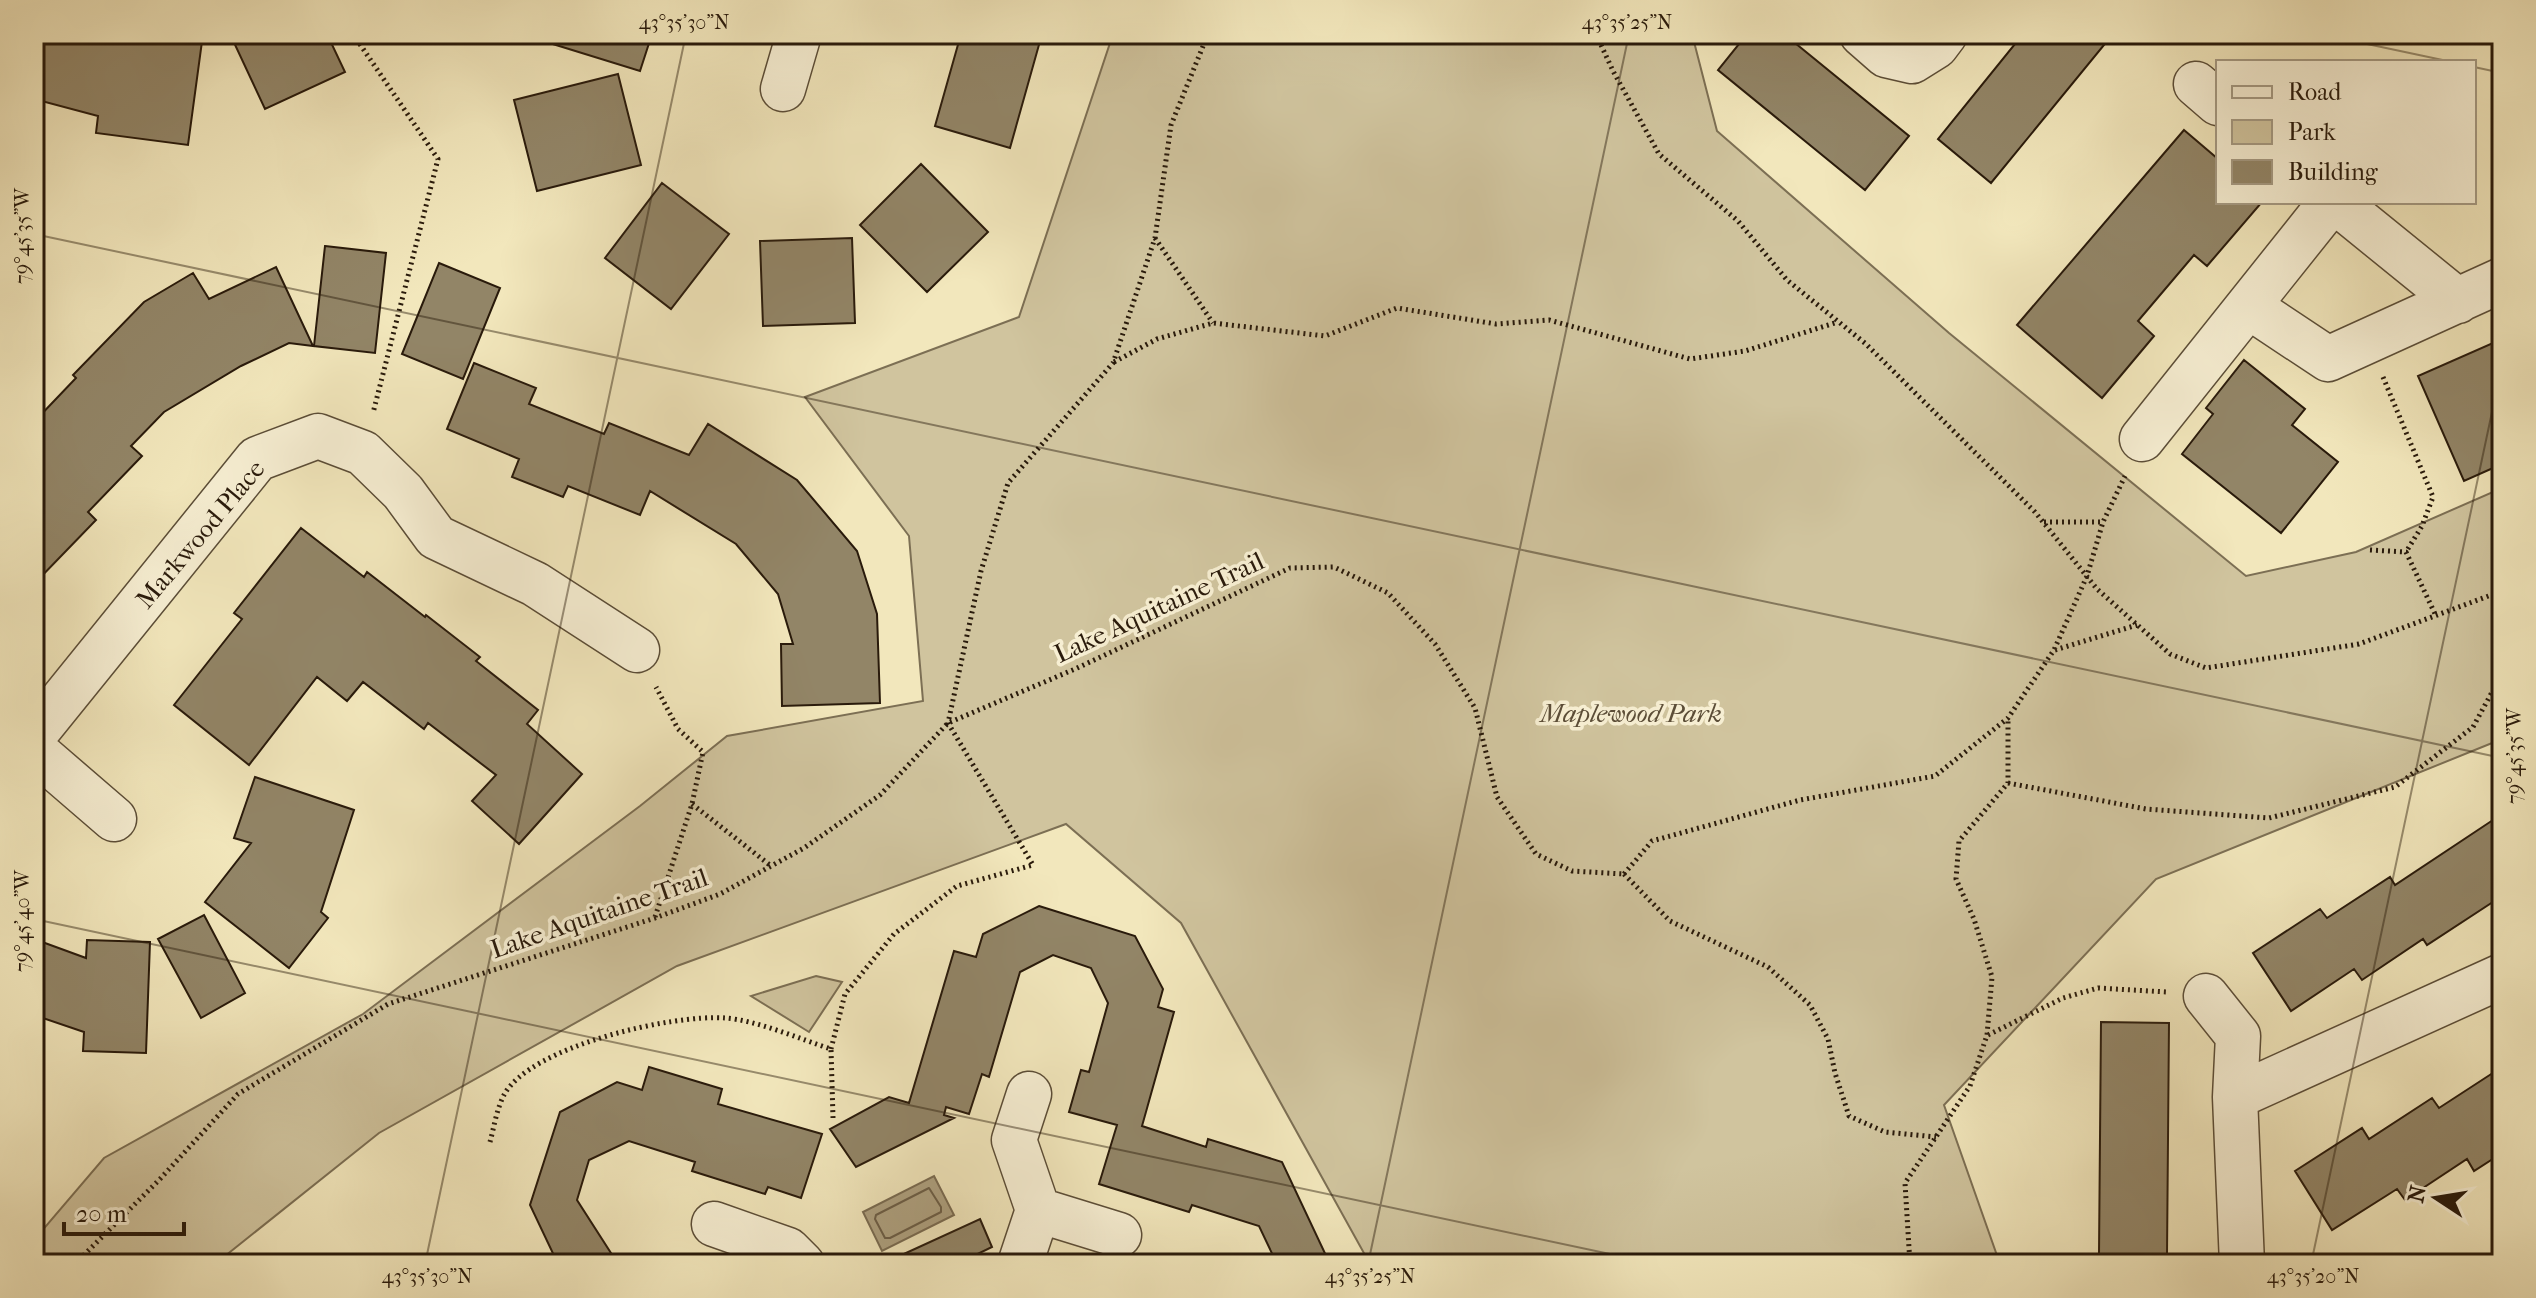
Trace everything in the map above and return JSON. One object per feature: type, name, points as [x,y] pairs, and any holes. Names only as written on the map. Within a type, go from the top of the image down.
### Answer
[{"type":"street","points":[[783,89],[799,34]]},
{"type":"street","points":[[1862,34],[1886,55],[1912,61],[1936,46],[1945,34]]},
{"type":"street","points":[[2142,439],[2332,204]]},
{"type":"street","points":[[2337,204],[2458,301]]},
{"type":"street","points":[[2248,306],[2328,359],[2502,280]]},
{"type":"street","name":"Markwood Place","points":[[34,735],[257,459],[318,436],[363,453],[403,492],[436,537],[535,584],[637,650]]},
{"type":"street","points":[[34,750],[114,819]]},
{"type":"street","points":[[2235,1097],[2502,976]]},
{"type":"street","points":[[2206,996],[2238,1036],[2235,1097],[2242,1264]]},
{"type":"street","points":[[1020,1264],[1038,1210],[1014,1140],[1029,1094]]},
{"type":"street","points":[[1038,1210],[1119,1235]]},
{"type":"street","points":[[714,1224],[788,1250],[802,1264]]},
{"type":"path","points":[[353,34],[438,159],[363,453]]},
{"type":"path","points":[[1113,363],[1155,238],[1171,125],[1208,34]]},
{"type":"path","points":[[1596,34],[1659,154],[1738,221],[1787,280],[1866,344],[2044,522],[2087,576],[2170,654],[2206,668],[2359,644],[2502,591]]},
{"type":"path","points":[[1155,238],[1213,323]]},
{"type":"path","points":[[833,1118],[831,1049],[845,994],[894,934],[957,886],[1033,865],[948,723],[981,571],[1008,483],[1113,363],[1157,339],[1213,323],[1325,336],[1397,308],[1496,324],[1549,320],[1690,359],[1745,351],[1839,322]]},
{"type":"path","points":[[2369,341],[2433,497],[2422,526],[2406,552]]},
{"type":"path","points":[[1937,1137],[1885,1132],[1849,1116],[1828,1039],[1810,1005],[1768,967],[1670,921],[1624,874],[1652,841],[1800,800],[1935,776],[2008,718],[2054,650],[2087,576],[2103,522],[2142,439]]},
{"type":"path","points":[[2044,522],[2103,522]]},
{"type":"path","points":[[2370,550],[2406,552]]},
{"type":"path","points":[[2406,552],[2436,616]]},
{"type":"path","name":"Lake Aquitaine Trail","points":[[75,1264],[160,1179],[238,1094],[388,1004],[720,894],[804,848],[880,795],[948,723],[1075,669],[1290,568],[1334,567],[1388,593],[1435,644],[1475,708],[1497,797],[1536,854],[1572,871],[1624,874]]},
{"type":"path","points":[[2054,650],[2137,625]]},
{"type":"path","points":[[637,650],[678,729],[703,752],[692,804],[655,918]]},
{"type":"path","points":[[2008,783],[2146,809],[2269,818],[2395,787],[2473,727],[2497,683],[2502,667]]},
{"type":"path","points":[[1910,1264],[1905,1183],[1970,1086],[1987,1035],[1992,977],[1974,919],[1956,879],[1959,841],[2008,783],[2008,718]]},
{"type":"path","points":[[692,804],[771,866]]},
{"type":"path","points":[[1987,1035],[2063,998],[2098,988],[2206,996]]},
{"type":"path","points":[[490,1142],[504,1094],[526,1071],[579,1045],[662,1021],[726,1018],[831,1049]]},
{"type":"green space","name":"Maplewood Park","points":[[1113,34],[1692,34],[1717,131],[1949,333],[2246,576],[2356,552],[2502,488],[2502,739],[2156,879],[1944,1105],[2000,1264],[1370,1264],[1181,923],[1066,824],[677,966],[379,1133],[215,1264],[34,1264],[34,1240],[104,1158],[363,1014],[640,806],[727,736],[923,701],[909,536],[805,397],[1019,317]]},
{"type":"green space","points":[[816,976],[842,982],[809,1032],[751,996]]},
{"type":"water","points":[[934,1176],[954,1215],[882,1251],[863,1212]]},
{"type":"building","points":[[34,34],[203,34],[188,145],[96,133],[98,116],[34,99]]},
{"type":"building","points":[[230,34],[327,34],[345,72],[265,109]]},
{"type":"building","points":[[544,34],[652,34],[640,71],[543,41]]},
{"type":"building","points":[[961,34],[1042,34],[1010,148],[935,126]]},
{"type":"building","points":[[1747,34],[1784,34],[1909,136],[1865,190],[1718,70]]},
{"type":"building","points":[[2023,34],[2113,34],[1991,183],[1938,139]]},
{"type":"building","points":[[618,74],[641,165],[537,191],[514,100]]},
{"type":"building","points":[[2184,130],[2216,157],[2216,204],[2260,204],[2207,266],[2194,255],[2138,321],[2154,336],[2102,398],[2017,325]]},
{"type":"building","points":[[921,164],[988,232],[927,292],[860,225]]},
{"type":"building","points":[[662,183],[729,234],[671,309],[605,258]]},
{"type":"building","points":[[852,238],[855,323],[763,326],[760,241]]},
{"type":"building","points":[[325,246],[386,253],[375,353],[314,346]]},
{"type":"building","points":[[439,263],[500,288],[463,379],[402,354]]},
{"type":"building","points":[[276,267],[313,346],[289,343],[241,366],[164,412],[131,446],[142,456],[88,512],[96,520],[34,584],[34,422],[76,378],[73,375],[144,302],[193,273],[209,299]]},
{"type":"building","points":[[2502,339],[2502,464],[2464,481],[2418,376]]},
{"type":"building","points":[[2244,360],[2305,409],[2292,425],[2338,462],[2281,533],[2182,454],[2213,414],[2206,408]]},
{"type":"building","points":[[474,363],[536,388],[529,404],[604,434],[609,423],[689,455],[708,424],[797,480],[857,551],[877,614],[880,703],[782,706],[781,644],[793,644],[778,594],[736,544],[650,491],[640,515],[568,486],[563,497],[512,477],[519,459],[447,429]]},
{"type":"building","points":[[301,528],[364,577],[367,572],[426,615],[480,657],[476,661],[538,710],[527,724],[582,774],[519,844],[472,801],[496,775],[428,723],[424,729],[363,682],[347,701],[317,677],[249,765],[174,705],[242,619],[234,613]]},
{"type":"building","points":[[255,777],[354,810],[321,912],[328,918],[289,968],[205,902],[251,843],[234,838]]},
{"type":"building","points":[[2502,814],[2502,896],[2427,945],[2423,939],[2362,980],[2354,969],[2291,1011],[2253,953],[2320,909],[2327,918],[2390,877],[2395,885]]},
{"type":"building","points":[[1039,906],[1135,936],[1163,989],[1158,1007],[1174,1012],[1142,1126],[1206,1147],[1208,1139],[1282,1162],[1330,1264],[1277,1264],[1259,1226],[1192,1205],[1189,1212],[1099,1184],[1117,1125],[1069,1112],[1081,1070],[1089,1072],[1108,1003],[1091,968],[1053,955],[1020,972],[989,1077],[982,1074],[969,1114],[946,1107],[944,1115],[954,1118],[856,1167],[830,1129],[889,1097],[909,1103],[954,951],[976,957],[983,934]]},
{"type":"building","points":[[204,915],[245,993],[201,1018],[158,939]]},
{"type":"building","points":[[34,939],[86,958],[87,940],[150,942],[146,1053],[83,1051],[84,1032],[34,1015]]},
{"type":"building","points":[[2101,1022],[2169,1023],[2167,1255],[2099,1254]]},
{"type":"building","points":[[649,1067],[722,1089],[718,1104],[822,1134],[801,1198],[768,1187],[765,1194],[692,1171],[695,1162],[629,1141],[589,1160],[577,1200],[618,1264],[558,1264],[530,1205],[560,1112],[617,1082],[642,1090]]},
{"type":"building","points":[[2502,1067],[2502,1153],[2474,1171],[2467,1159],[2405,1200],[2397,1189],[2332,1230],[2295,1171],[2362,1128],[2369,1139],[2432,1098],[2439,1108]]},
{"type":"building","points":[[980,1219],[992,1247],[957,1264],[882,1264]]}]
